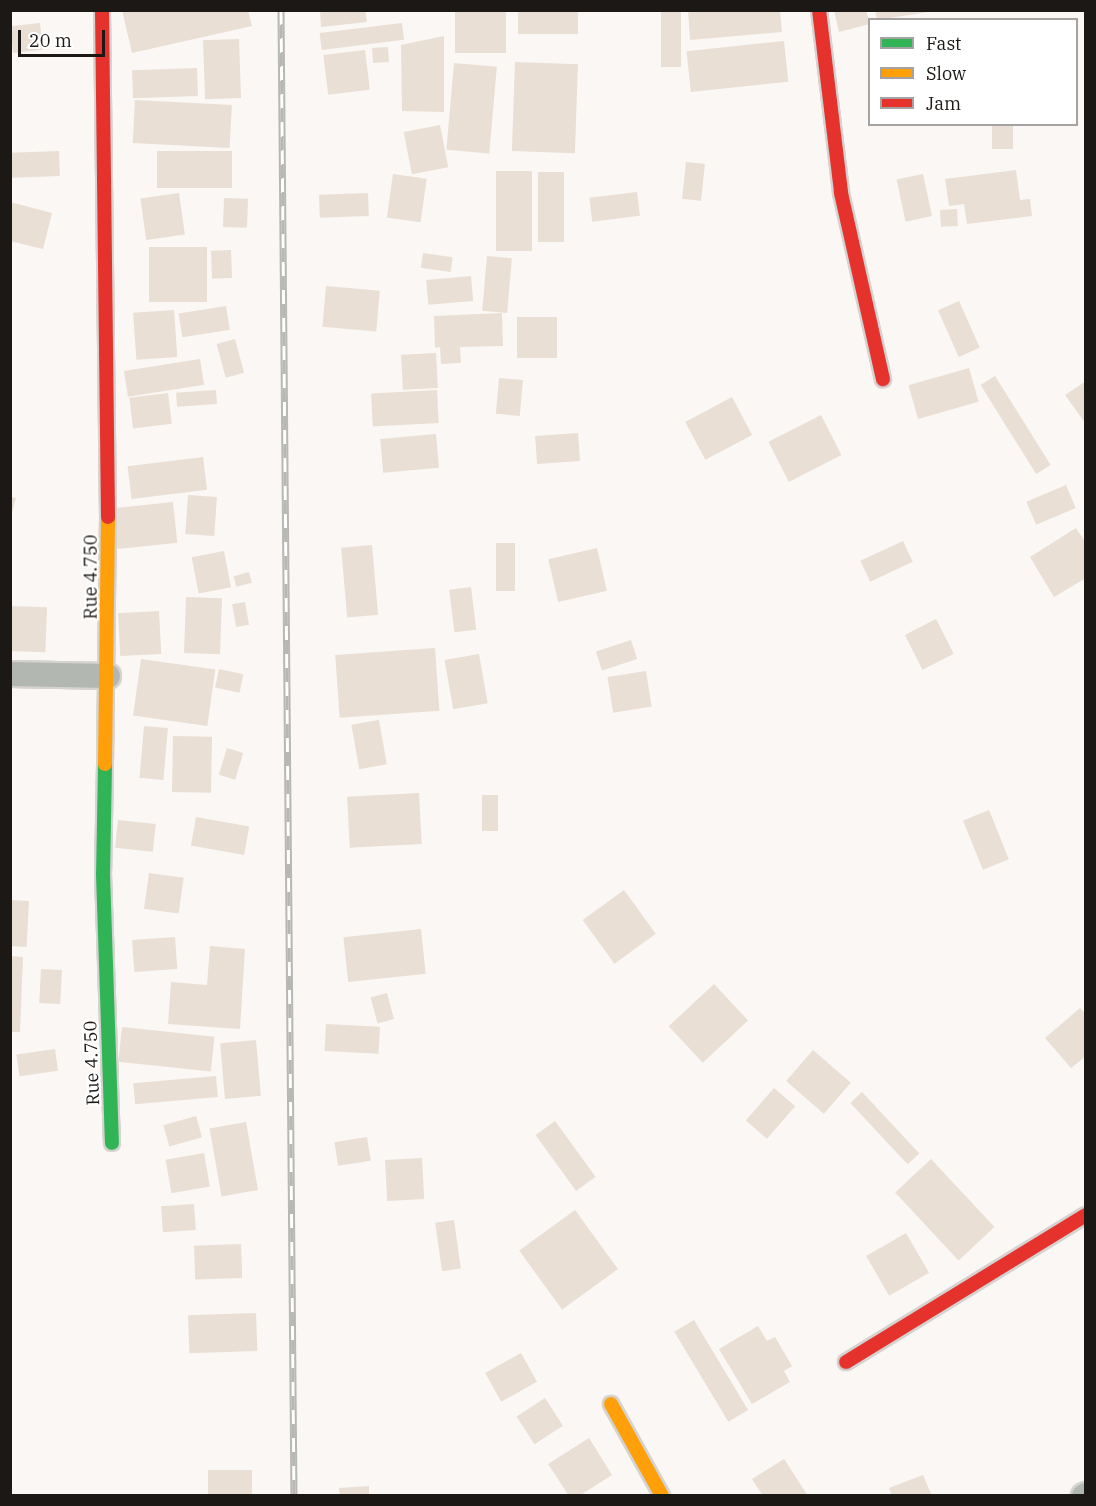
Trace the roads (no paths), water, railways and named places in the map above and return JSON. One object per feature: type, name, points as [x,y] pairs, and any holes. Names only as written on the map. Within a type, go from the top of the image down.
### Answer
[{"type":"street","name":"Rue 4.750","points":[[102,10],[109,465],[108,676],[103,874],[112,1143]]},
{"type":"street","points":[[819,10],[841,193],[883,379]]},
{"type":"street","points":[[10,674],[108,676]]},
{"type":"street","points":[[846,1362],[1086,1215]]},
{"type":"street","points":[[612,1404],[662,1496]]},
{"type":"railway","points":[[281,10],[294,1496]]}]
